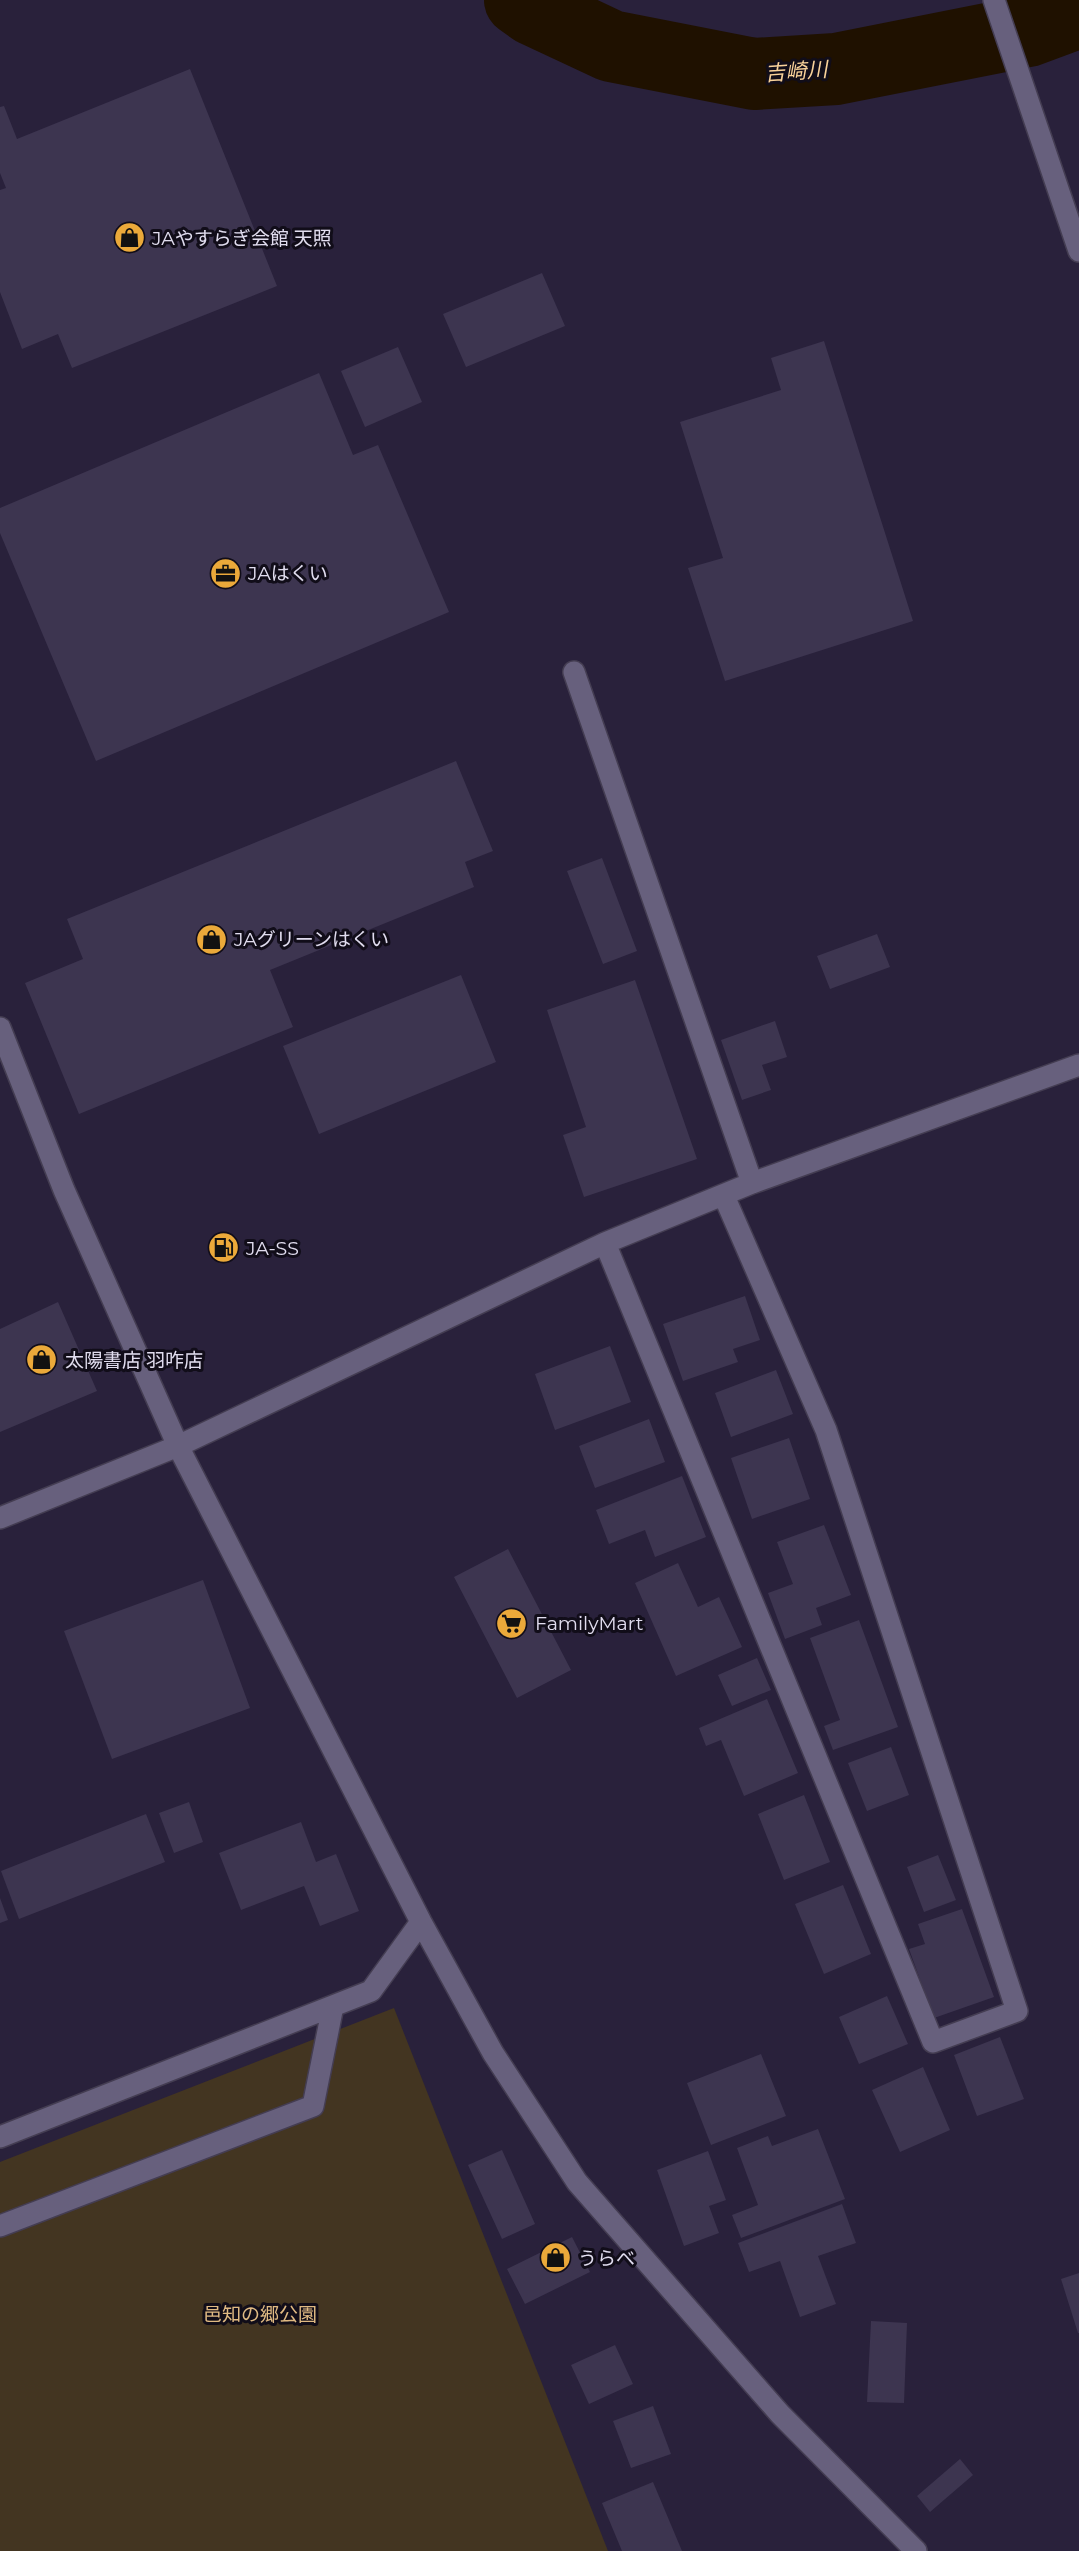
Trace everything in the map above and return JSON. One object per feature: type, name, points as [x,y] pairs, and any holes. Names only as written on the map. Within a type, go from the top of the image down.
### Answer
[{"type":"street","points":[[993,0],[1079,251]]},
{"type":"street","points":[[574,672],[752,1182]]},
{"type":"street","points":[[0,1028],[64,1190],[178,1447],[421,1922],[493,2053],[577,2182],[780,2414],[916,2551]]},
{"type":"street","points":[[0,1518],[178,1447],[605,1243],[724,1196],[752,1182],[1079,1065]]},
{"type":"street","points":[[605,1243],[933,2042],[1017,2011],[826,1430],[724,1196]]},
{"type":"street","points":[[0,2137],[371,1991],[421,1922]]},
{"type":"street","points":[[0,2226],[313,2106],[333,2006]]},
{"type":"green space","name":"邑知の郷公園","points":[[394,2008],[608,2551],[0,2551],[0,2162]]},
{"type":"building","name":"JAやすらぎ会館 天照","points":[[190,69],[277,286],[72,368],[58,334],[22,349],[0,292],[0,190],[6,188],[0,173],[0,107],[4,106],[17,139]]},
{"type":"building","points":[[542,273],[565,326],[466,367],[443,314]]},
{"type":"building","points":[[824,341],[913,621],[725,681],[688,568],[723,558],[680,422],[781,390],[771,358]]},
{"type":"building","points":[[398,347],[422,402],[365,427],[341,371]]},
{"type":"building","name":"JAはくい","points":[[319,373],[353,455],[378,445],[449,612],[96,761],[0,533],[0,508]]},
{"type":"building","name":"JAグリーンはくい","points":[[456,761],[493,851],[465,862],[474,887],[270,970],[293,1027],[79,1114],[25,983],[83,959],[67,919]]},
{"type":"building","points":[[602,858],[637,951],[603,964],[567,871]]},
{"type":"building","points":[[877,934],[890,967],[830,989],[817,956]]},
{"type":"building","points":[[461,975],[496,1062],[319,1134],[283,1046]]},
{"type":"building","points":[[635,980],[697,1159],[584,1197],[563,1135],[586,1127],[547,1010]]},
{"type":"building","points":[[775,1021],[787,1057],[762,1065],[771,1090],[742,1100],[721,1040]]},
{"type":"building","points":[[745,1296],[760,1340],[733,1349],[738,1362],[683,1381],[663,1324]]},
{"type":"building","name":"太陽書店 羽咋店","points":[[58,1302],[97,1391],[0,1432],[0,1329]]},
{"type":"building","points":[[610,1346],[631,1402],[555,1430],[535,1374]]},
{"type":"building","points":[[776,1370],[793,1414],[731,1437],[715,1393]]},
{"type":"building","points":[[649,1419],[665,1462],[595,1488],[579,1446]]},
{"type":"building","points":[[789,1438],[810,1499],[752,1519],[731,1458]]},
{"type":"building","points":[[682,1476],[706,1537],[655,1557],[645,1530],[609,1544],[596,1510]]},
{"type":"building","points":[[824,1525],[851,1595],[816,1608],[822,1625],[785,1639],[768,1593],[793,1584],[777,1542]]},
{"type":"building","name":"FamilyMart","points":[[508,1549],[571,1670],[517,1698],[454,1577]]},
{"type":"building","points":[[678,1563],[698,1607],[719,1597],[742,1647],[676,1676],[635,1583]]},
{"type":"building","points":[[203,1580],[250,1708],[112,1759],[64,1631]]},
{"type":"building","points":[[859,1620],[898,1727],[833,1750],[824,1726],[840,1720],[810,1638]]},
{"type":"building","points":[[757,1658],[771,1690],[732,1706],[718,1675]]},
{"type":"building","points":[[767,1699],[798,1773],[744,1796],[721,1740],[706,1746],[699,1728]]},
{"type":"building","points":[[891,1747],[909,1795],[867,1811],[848,1763]]},
{"type":"building","points":[[804,1795],[830,1862],[784,1880],[758,1814]]},
{"type":"building","points":[[189,1802],[203,1842],[174,1853],[159,1813]]},
{"type":"building","points":[[146,1814],[165,1862],[19,1919],[1,1871]]},
{"type":"building","points":[[301,1822],[316,1862],[336,1854],[359,1911],[320,1926],[304,1886],[241,1910],[219,1853]]},
{"type":"building","points":[[938,1855],[956,1900],[924,1912],[907,1867]]},
{"type":"building","points":[[843,1885],[871,1954],[824,1974],[795,1904]]},
{"type":"building","points":[[0,1898],[8,1920],[0,1923]]},
{"type":"building","points":[[962,1909],[994,1997],[934,2018],[909,1949],[925,1944],[918,1924]]},
{"type":"building","points":[[887,1996],[908,2044],[859,2064],[839,2017]]},
{"type":"building","points":[[1000,2037],[1024,2099],[977,2116],[954,2055]]},
{"type":"building","points":[[761,2054],[786,2116],[711,2145],[687,2083]]},
{"type":"building","points":[[923,2067],[950,2130],[900,2152],[872,2090]]},
{"type":"building","points":[[818,2129],[845,2199],[741,2238],[732,2215],[758,2205],[737,2148],[768,2136],[772,2146]]},
{"type":"building","points":[[502,2150],[535,2224],[502,2239],[468,2165]]},
{"type":"building","points":[[708,2151],[726,2200],[709,2206],[719,2233],[684,2246],[657,2170]]},
{"type":"building","points":[[842,2204],[856,2243],[818,2256],[836,2304],[800,2317],[780,2261],[749,2272],[738,2243]]},
{"type":"building","points":[[572,2237],[590,2272],[525,2304],[507,2269]]},
{"type":"building","points":[[1079,2273],[1079,2333],[1078,2333],[1061,2279]]},
{"type":"building","points":[[871,2321],[907,2323],[904,2403],[867,2402]]},
{"type":"building","points":[[615,2345],[633,2384],[589,2404],[571,2365]]},
{"type":"building","points":[[653,2406],[671,2454],[631,2468],[613,2421]]},
{"type":"building","points":[[960,2459],[973,2475],[930,2512],[917,2496]]},
{"type":"building","points":[[653,2482],[682,2551],[622,2551],[602,2503]]},
{"type":"waterway","name":"吉崎川","points":[[520,0],[534,10],[611,46],[754,74],[836,69],[1028,31],[1079,12]]},
{"type":"place","name":"JAやすらぎ会館 天照","points":[[129,238]]},
{"type":"place","name":"JAはくい","points":[[225,573]]},
{"type":"place","name":"JAグリーンはくい","points":[[211,939]]},
{"type":"place","name":"JA-SS","points":[[223,1248]]},
{"type":"place","name":"太陽書店 羽咋店","points":[[42,1360]]},
{"type":"place","name":"FamilyMart","points":[[512,1623]]},
{"type":"place","name":"うらべ","points":[[555,2258]]}]
